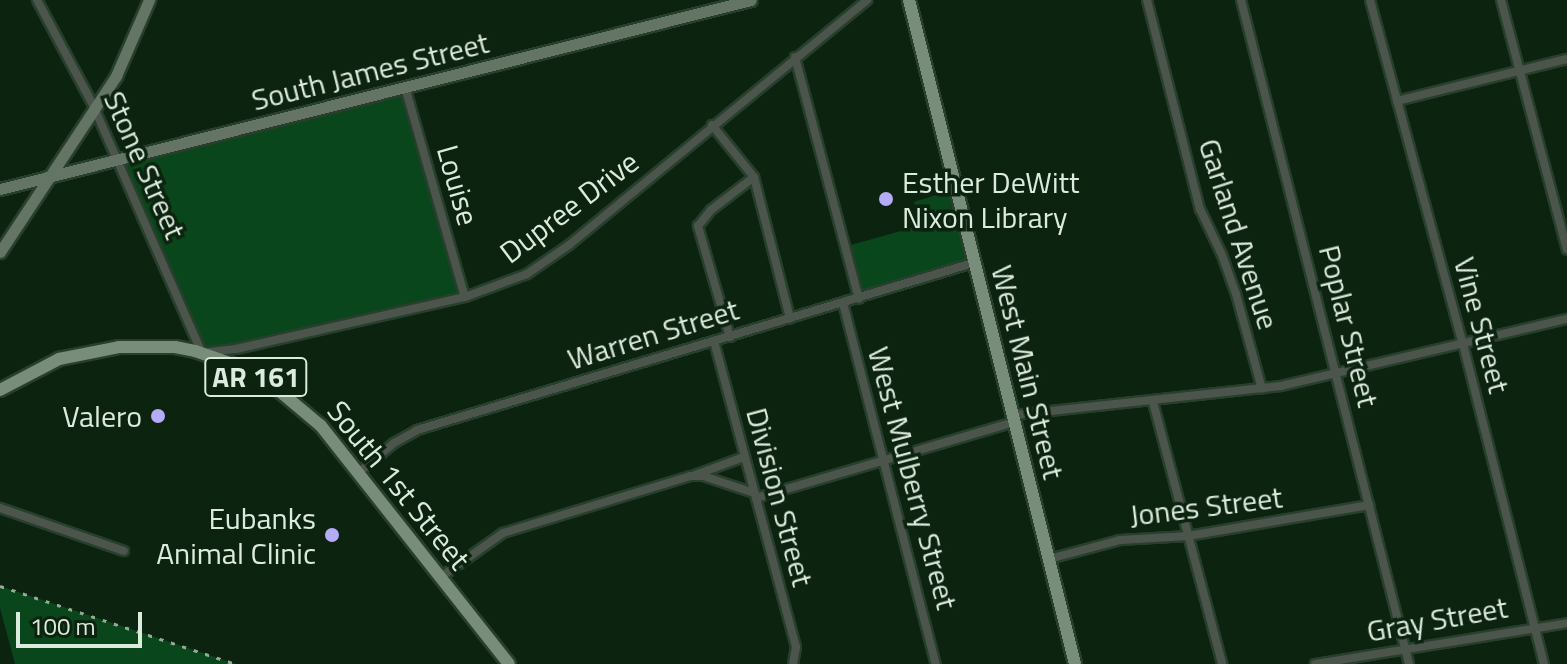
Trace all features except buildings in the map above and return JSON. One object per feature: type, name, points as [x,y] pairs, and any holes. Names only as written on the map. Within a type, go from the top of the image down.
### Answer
[{"type":"main road","name":"West Main Street","points":[[909,0],[1075,664]]},
{"type":"main road","name":"South 1st Street","points":[[0,390],[35,369],[88,351],[161,347],[202,353],[232,364],[282,391],[321,426],[509,664]]},
{"type":"street","name":"Stone Street","points":[[37,0],[93,105],[202,353]]},
{"type":"street","points":[[0,252],[129,51],[149,0]]},
{"type":"street","name":"South James Street","points":[[0,189],[751,0]]},
{"type":"street","name":"Dupree Drive","points":[[202,353],[465,297],[511,283],[546,262],[867,0]]},
{"type":"street","name":"Garland Avenue","points":[[1147,0],[1200,209],[1236,294],[1262,389]]},
{"type":"street","name":"Poplar Street","points":[[1241,0],[1409,664]]},
{"type":"street","name":"Vine Street","points":[[1370,0],[1463,344],[1544,664]]},
{"type":"street","points":[[1501,0],[1567,249]]},
{"type":"street","points":[[795,57],[859,299]]},
{"type":"street","points":[[1397,101],[1567,59]]},
{"type":"street","name":"Louise","points":[[405,87],[465,297]]},
{"type":"street","points":[[712,125],[754,177],[790,318]]},
{"type":"street","points":[[730,337],[698,226],[711,210],[754,177]]},
{"type":"street","name":"Warren Street","points":[[358,473],[394,443],[417,430],[973,263]]},
{"type":"street","name":"West Mulberry Street","points":[[843,303],[936,664]]},
{"type":"street","points":[[691,476],[703,476],[755,495],[1014,418],[1262,389],[1336,375],[1567,319]]},
{"type":"street","name":"Division Street","points":[[714,341],[796,647],[795,663]]},
{"type":"street","points":[[1153,402],[1222,664]]},
{"type":"street","points":[[441,577],[503,533],[744,457]]},
{"type":"street","name":"Jones Street","points":[[1049,559],[1120,540],[1188,536],[1369,505]]},
{"type":"street","points":[[0,508],[124,551]]},
{"type":"street","name":"Gray Street","points":[[1315,664],[1567,623]]},
{"type":"green space","points":[[405,87],[465,297],[202,353],[117,158]]},
{"type":"green space","points":[[955,189],[973,263],[860,298],[847,246],[919,226],[914,202]]},
{"type":"green space","points":[[0,586],[236,664],[15,664],[0,608]]},
{"type":"railway","points":[[0,586],[236,664]]},
{"type":"place","name":"Esther DeWitt Nixon Library","points":[[886,199]]},
{"type":"place","name":"Valero","points":[[158,416]]},
{"type":"place","name":"Eubanks Animal Clinic","points":[[332,535]]}]
